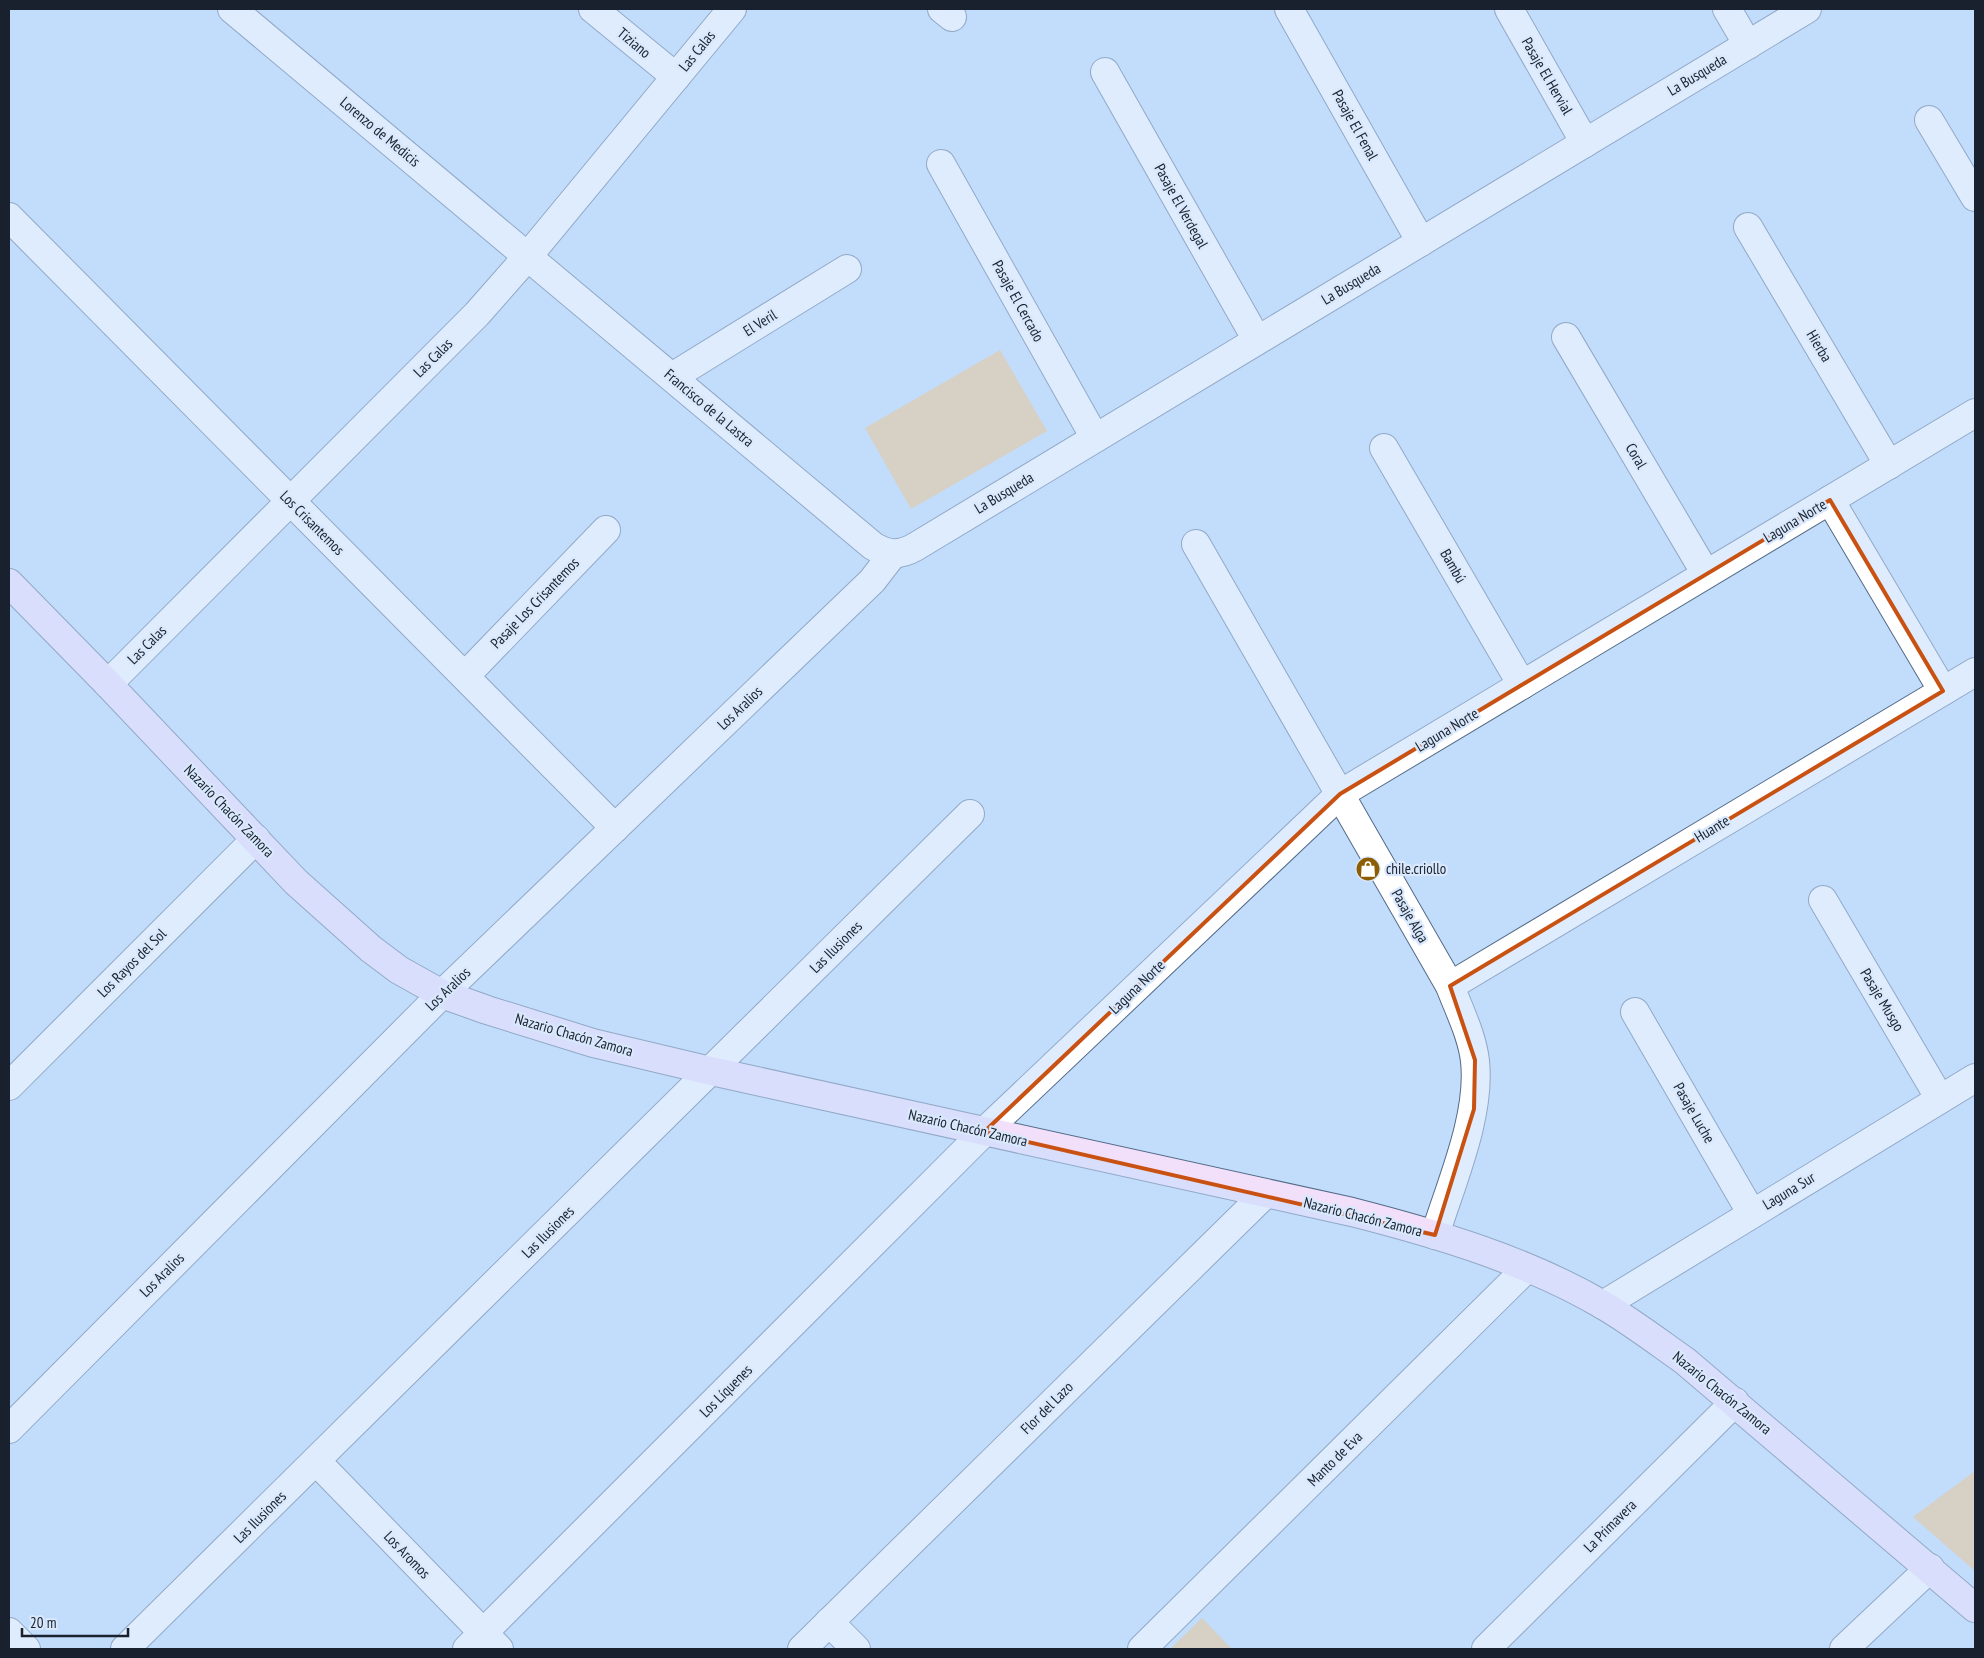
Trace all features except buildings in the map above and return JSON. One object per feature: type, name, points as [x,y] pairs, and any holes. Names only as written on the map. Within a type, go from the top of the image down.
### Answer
[{"type":"street","name":"Lorenzo de Medicis","points":[[232,9],[528,256]]},
{"type":"street","name":"Tiziano","points":[[593,9],[676,77]]},
{"type":"street","name":"Las Calas","points":[[108,684],[477,314],[528,256],[732,9]]},
{"type":"street","name":"Pasaje El Fenal","points":[[1289,9],[1421,242]]},
{"type":"street","name":"Pasaje El Hervial","points":[[1509,9],[1585,142]]},
{"type":"street","points":[[1727,9],[1748,45]]},
{"type":"street","name":"La Busqueda","points":[[892,555],[904,553],[915,548],[1807,9]]},
{"type":"street","name":"Pasaje El Verdegal","points":[[1105,72],[1257,340]]},
{"type":"street","points":[[1929,120],[1975,197]]},
{"type":"street","name":"Pasaje El Cercado","points":[[940,164],[1095,438]]},
{"type":"street","name":"Los Crisantemos","points":[[9,217],[615,828]]},
{"type":"street","name":"Hierba","points":[[1748,227],[1889,465]]},
{"type":"street","name":"Francisco de la Lastra","points":[[528,256],[872,546],[892,555]]},
{"type":"street","name":"El Veril","points":[[672,378],[847,269]]},
{"type":"street","name":"Coral","points":[[1566,337],[1706,574]]},
{"type":"street","name":"Laguna Norte","points":[[984,1132],[1340,794],[1975,413]]},
{"type":"street","name":"Bambú","points":[[1384,448],[1522,685]]},
{"type":"street","points":[[1830,500],[1943,691]]},
{"type":"street","name":"Pasaje Los Crisantemos","points":[[465,676],[606,530]]},
{"type":"street","name":"Pasaje Alga","points":[[1196,544],[1450,986],[1470,1035],[1475,1060],[1476,1086],[1474,1109],[1435,1235]]},
{"type":"street","name":"Los Aralios","points":[[9,1429],[442,994],[872,581],[892,555]]},
{"type":"street","name":"Nazario Chacón Zamora","points":[[9,584],[108,684],[296,882],[371,949],[399,970],[442,994],[593,1043],[984,1132],[1352,1212],[1435,1235],[1527,1268],[1604,1305],[1677,1355],[1735,1402],[1975,1608]]},
{"type":"street","name":"Huante","points":[[1450,986],[1975,672]]},
{"type":"street","name":"Las Ilusiones","points":[[125,1649],[970,814]]},
{"type":"street","name":"Los Rayos del Sol","points":[[9,1086],[256,839]]},
{"type":"street","name":"Pasaje Musgo","points":[[1823,900],[1940,1099]]},
{"type":"street","name":"Pasaje Luche","points":[[1635,1012],[1752,1214]]},
{"type":"street","name":"Laguna Sur","points":[[1604,1305],[1975,1078]]},
{"type":"street","name":"Los Líquenes","points":[[483,1644],[984,1132]]},
{"type":"street","name":"Flor del Lazo","points":[[802,1649],[1265,1194]]},
{"type":"street","name":"Manto de Eva","points":[[1142,1649],[1527,1268]]},
{"type":"street","name":"La Primavera","points":[[1486,1649],[1735,1402]]},
{"type":"street","name":"Los Aromos","points":[[316,1462],[483,1644]]},
{"type":"street","points":[[1844,1649],[1930,1568]]},
{"type":"street","points":[[830,1622],[856,1649]]},
{"type":"street","points":[[9,1632],[26,1649]]},
{"type":"highlighted area","points":[[1830,500],[1943,691],[1450,986],[1475,1060],[1474,1109],[1435,1235],[984,1132],[1340,794]]},
{"type":"shaded area","points":[[1000,350],[1047,431],[911,509],[865,428]]},
{"type":"shaded area","points":[[1975,1471],[1975,1571],[1913,1517]]},
{"type":"shaded area","points":[[1202,1618],[1232,1649],[1170,1649]]},
{"type":"place","name":"chile.criollo","points":[[1368,869]]}]
